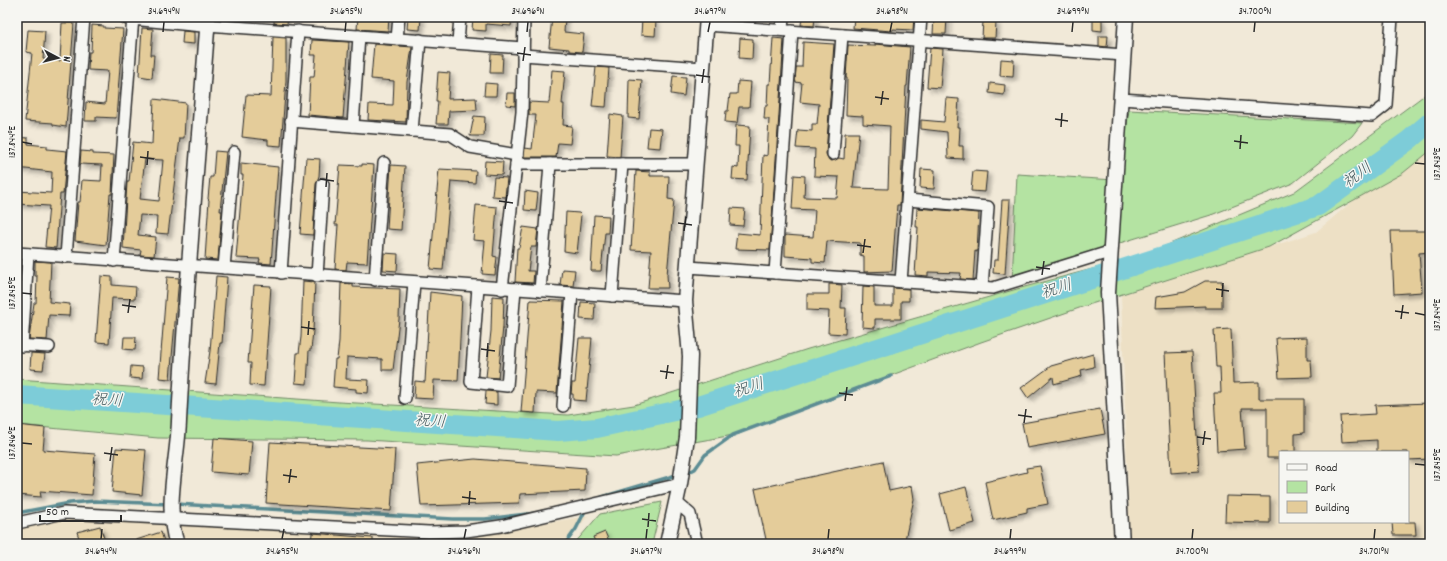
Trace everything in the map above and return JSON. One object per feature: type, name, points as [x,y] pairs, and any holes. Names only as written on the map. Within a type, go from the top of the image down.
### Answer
[{"type":"street","points":[[66,257],[84,17]]},
{"type":"street","points":[[127,17],[207,21],[298,31],[458,43],[523,51],[703,68]]},
{"type":"street","points":[[114,261],[133,17]]},
{"type":"street","points":[[397,39],[399,17]]},
{"type":"street","points":[[458,43],[460,17]]},
{"type":"street","points":[[502,289],[522,112],[524,17]]},
{"type":"street","points":[[775,273],[787,30],[783,17]]},
{"type":"street","points":[[902,282],[921,17]]},
{"type":"street","points":[[1122,544],[1108,293],[1109,254],[1126,17]]},
{"type":"street","points":[[1120,99],[1372,116],[1386,106],[1392,17]]},
{"type":"street","points":[[177,544],[173,533],[172,518],[207,21]]},
{"type":"street","points":[[667,544],[680,484],[687,437],[690,356],[685,301],[706,21],[842,35],[1124,55]]},
{"type":"street","points":[[281,273],[298,31]]},
{"type":"street","points":[[833,154],[842,35]]},
{"type":"street","points":[[353,126],[359,36]]},
{"type":"street","points":[[412,131],[420,40]]},
{"type":"street","points":[[291,120],[450,134],[470,147],[516,160],[550,164],[696,164]]},
{"type":"street","points":[[224,268],[234,152]]},
{"type":"street","points":[[375,280],[384,163]]},
{"type":"street","points":[[540,291],[550,164]]},
{"type":"street","points":[[612,296],[622,164]]},
{"type":"street","points":[[317,276],[323,184]]},
{"type":"street","points":[[908,200],[988,207],[982,287]]},
{"type":"street","points":[[49,347],[20,345],[23,254],[685,301]]},
{"type":"street","points":[[688,267],[993,288],[1109,254]]},
{"type":"street","points":[[405,398],[414,282]]},
{"type":"street","points":[[478,287],[471,382],[507,386],[515,289]]},
{"type":"street","points":[[563,406],[572,293]]},
{"type":"street","points":[[17,523],[64,513],[429,532],[466,531],[501,526],[680,484]]},
{"type":"street","points":[[676,502],[690,514],[697,544]]},
{"type":"shaded area","points":[[1430,136],[1430,544],[1130,544],[1121,295],[1316,232]]},
{"type":"shaded area","points":[[588,516],[565,544],[17,544],[17,527],[44,518],[188,524],[445,539]]},
{"type":"green space","points":[[1430,91],[1430,151],[1403,173],[1269,247],[1088,305],[981,342],[765,422],[739,434],[616,456],[367,440],[158,438],[17,425],[17,379],[339,402],[568,415],[634,405],[808,349],[1017,289],[1141,256],[1294,192]]},
{"type":"green space","points":[[1129,110],[1362,123],[1352,136],[1293,183],[1211,215],[1110,246],[1012,281],[1017,174],[1115,180],[1111,236]]},
{"type":"green space","points":[[662,502],[652,544],[574,544],[600,514]]},
{"type":"building","points":[[274,17],[288,17],[287,24],[274,23]]},
{"type":"building","points":[[358,17],[389,17],[388,31],[357,29]]},
{"type":"building","points":[[408,17],[421,17],[420,30],[407,29]]},
{"type":"building","points":[[473,17],[512,17],[511,26],[486,24],[486,31],[472,30]]},
{"type":"building","points":[[552,17],[565,17],[564,32],[584,34],[582,52],[549,47]]},
{"type":"building","points":[[802,17],[815,17],[814,26],[801,25]]},
{"type":"building","points":[[854,17],[914,17],[913,30],[893,29],[892,31],[853,28]]},
{"type":"building","points":[[934,17],[947,17],[946,34],[933,34]]},
{"type":"building","points":[[1093,18],[1102,18],[1102,31],[1093,30]]},
{"type":"building","points":[[642,19],[656,20],[655,36],[641,35]]},
{"type":"building","points":[[983,21],[996,22],[995,38],[982,38]]},
{"type":"building","points":[[62,23],[74,23],[66,127],[53,125],[53,123],[25,121],[32,53],[26,52],[28,30],[45,31],[43,59],[60,61]]},
{"type":"building","points":[[92,25],[104,26],[104,28],[123,29],[116,118],[96,117],[96,121],[85,121],[86,102],[105,104],[108,71],[88,70],[89,52],[91,52]]},
{"type":"building","points":[[142,28],[153,29],[151,55],[154,55],[152,78],[139,76]]},
{"type":"building","points":[[183,31],[194,32],[194,44],[182,43]]},
{"type":"building","points":[[1099,36],[1108,36],[1107,47],[1099,46]]},
{"type":"building","points":[[273,37],[286,38],[286,81],[281,146],[268,145],[268,140],[242,137],[246,95],[271,96]]},
{"type":"building","points":[[740,38],[753,39],[752,59],[739,58]]},
{"type":"building","points":[[773,38],[784,39],[770,250],[735,249],[737,233],[760,235],[763,155],[767,156],[769,119],[764,119],[765,106],[767,106],[768,84],[770,84]]},
{"type":"building","points":[[312,40],[349,42],[343,118],[308,115],[310,77],[314,77],[316,55],[311,55]]},
{"type":"building","points":[[803,42],[834,44],[826,154],[829,160],[832,161],[839,158],[844,159],[845,133],[859,133],[853,188],[888,189],[890,126],[863,124],[863,116],[846,115],[848,45],[875,46],[875,44],[910,47],[906,86],[900,205],[897,205],[892,271],[864,272],[864,256],[860,255],[860,243],[827,241],[825,263],[812,262],[812,258],[785,256],[785,235],[813,237],[815,210],[792,209],[794,175],[805,176],[804,197],[837,198],[839,177],[814,176],[815,149],[796,148],[798,130],[812,131],[812,124],[817,124],[819,104],[800,102],[802,83],[795,82],[796,67],[802,67]]},
{"type":"building","points":[[374,44],[412,47],[407,82],[406,122],[368,120],[369,104],[393,105],[394,81],[371,79]]},
{"type":"building","points":[[930,48],[943,49],[940,88],[927,87]]},
{"type":"building","points":[[491,54],[503,55],[502,73],[490,73]]},
{"type":"building","points":[[1001,59],[1014,60],[1013,77],[1000,76]]},
{"type":"building","points":[[596,67],[609,68],[606,107],[592,106]]},
{"type":"building","points":[[552,70],[565,71],[562,104],[564,104],[563,125],[572,126],[570,144],[558,143],[556,157],[524,157],[525,148],[532,149],[536,115],[529,115],[529,102],[549,103]]},
{"type":"building","points":[[438,72],[450,73],[448,99],[476,98],[477,110],[449,111],[448,124],[436,124]]},
{"type":"building","points":[[673,76],[686,77],[684,96],[671,94]]},
{"type":"building","points":[[629,79],[642,80],[639,119],[628,118]]},
{"type":"building","points":[[738,81],[751,82],[749,107],[739,107],[737,123],[725,122],[730,94],[737,94]]},
{"type":"building","points":[[485,83],[497,84],[496,96],[484,96]]},
{"type":"building","points":[[990,83],[1005,85],[1004,95],[989,93]]},
{"type":"building","points":[[507,93],[515,93],[515,106],[506,105]]},
{"type":"building","points":[[946,98],[959,99],[957,127],[960,127],[959,146],[963,146],[963,159],[948,158],[947,132],[921,129],[921,120],[944,122]]},
{"type":"building","points":[[154,99],[186,103],[184,138],[180,138],[168,234],[156,233],[157,216],[140,215],[138,235],[156,237],[154,256],[140,255],[141,250],[123,248],[127,182],[129,182],[133,142],[152,144]],"holes":[[[145,159],[163,160],[159,201],[140,199]]]},
{"type":"building","points":[[610,114],[623,116],[620,157],[607,156]]},
{"type":"building","points":[[474,116],[485,117],[484,136],[470,136]]},
{"type":"building","points":[[736,125],[750,126],[747,180],[732,179],[733,167],[738,168],[739,146],[735,146]]},
{"type":"building","points":[[649,128],[662,129],[660,148],[647,147]]},
{"type":"building","points":[[17,137],[28,138],[28,144],[47,146],[47,149],[67,151],[63,194],[60,194],[56,248],[45,247],[49,206],[17,204],[17,191],[51,193],[52,172],[17,168]]},
{"type":"building","points":[[81,151],[93,152],[93,154],[114,155],[112,194],[110,194],[106,245],[75,241],[78,202],[80,202],[82,180],[101,181],[102,165],[80,164]]},
{"type":"building","points":[[215,151],[226,152],[220,211],[222,211],[218,260],[205,259],[210,177],[213,177]]},
{"type":"building","points":[[306,158],[320,159],[319,176],[316,184],[313,235],[300,234]]},
{"type":"building","points":[[485,161],[503,162],[502,175],[484,174]]},
{"type":"building","points":[[241,163],[278,167],[271,264],[259,263],[260,259],[236,258],[243,175],[241,175]]},
{"type":"building","points":[[362,164],[374,165],[367,263],[347,262],[346,270],[335,269],[338,225],[335,225],[340,165],[362,166]]},
{"type":"building","points":[[391,165],[405,166],[401,230],[387,229]]},
{"type":"building","points":[[439,169],[476,171],[475,183],[451,181],[443,270],[430,269]]},
{"type":"building","points":[[921,169],[935,170],[934,189],[920,188]]},
{"type":"building","points":[[636,171],[650,172],[650,176],[669,176],[668,199],[674,200],[667,275],[668,288],[648,288],[651,251],[631,250]]},
{"type":"building","points":[[973,171],[987,172],[985,192],[971,191]]},
{"type":"building","points":[[494,177],[507,178],[505,197],[492,196]]},
{"type":"building","points":[[525,191],[538,193],[536,211],[524,210]]},
{"type":"building","points":[[1002,200],[1010,200],[1005,274],[993,273],[994,260],[998,260]]},
{"type":"building","points":[[476,205],[497,207],[493,256],[497,257],[495,275],[482,274],[485,241],[473,240]]},
{"type":"building","points":[[731,208],[745,209],[743,226],[730,225]]},
{"type":"building","points":[[917,208],[979,213],[977,252],[975,251],[973,280],[960,279],[961,273],[928,272],[928,276],[915,275],[918,227],[916,227]]},
{"type":"building","points":[[566,212],[579,213],[581,215],[577,253],[564,251]]},
{"type":"building","points":[[594,215],[609,216],[608,233],[605,233],[601,271],[591,271]]},
{"type":"building","points":[[523,227],[538,229],[536,247],[531,247],[528,271],[534,271],[533,283],[515,282],[517,248],[519,248]]},
{"type":"building","points":[[1391,231],[1430,231],[1430,252],[1419,253],[1422,292],[1394,294]]},
{"type":"building","points":[[384,253],[398,254],[397,271],[383,270]]},
{"type":"building","points":[[35,261],[51,262],[49,302],[70,304],[69,316],[49,315],[47,340],[29,339],[34,303],[36,303],[37,276],[35,276]]},
{"type":"building","points":[[562,269],[575,270],[573,286],[560,285]]},
{"type":"building","points":[[101,276],[112,277],[112,285],[136,287],[135,299],[112,298],[109,343],[96,342]]},
{"type":"building","points":[[216,276],[227,277],[222,343],[220,343],[216,384],[205,383],[210,351]]},
{"type":"building","points":[[167,277],[179,278],[170,379],[159,378]]},
{"type":"building","points":[[303,281],[315,282],[313,331],[311,350],[309,350],[307,384],[295,383],[297,353],[299,353],[301,337]]},
{"type":"building","points":[[1205,281],[1222,281],[1222,308],[1205,308],[1205,306],[1155,308],[1156,297],[1185,292]]},
{"type":"building","points":[[341,283],[353,284],[353,287],[400,289],[399,319],[393,370],[382,370],[382,359],[347,357],[346,379],[369,380],[368,393],[356,392],[356,389],[333,387],[335,359],[337,359],[339,341]]},
{"type":"building","points":[[829,284],[842,285],[841,308],[846,308],[845,334],[828,333],[829,311],[807,310],[807,294],[829,294]]},
{"type":"building","points":[[254,285],[271,286],[264,386],[250,385],[251,363],[248,363]]},
{"type":"building","points":[[863,286],[874,287],[874,306],[893,306],[893,288],[909,289],[909,301],[901,301],[901,319],[875,319],[875,328],[862,327]]},
{"type":"building","points":[[430,292],[462,296],[458,381],[434,380],[433,399],[414,398],[415,381],[425,382]]},
{"type":"building","points":[[492,296],[504,297],[503,327],[498,378],[486,377],[491,331]]},
{"type":"building","points":[[530,300],[564,301],[557,393],[536,392],[535,413],[521,412]]},
{"type":"building","points":[[581,302],[595,303],[594,320],[580,319]]},
{"type":"building","points":[[1231,329],[1233,383],[1259,382],[1259,399],[1304,399],[1304,433],[1295,434],[1295,451],[1279,451],[1279,458],[1267,458],[1267,408],[1242,408],[1245,449],[1217,451],[1214,393],[1221,393],[1220,367],[1216,367],[1214,330]]},
{"type":"building","points":[[124,337],[136,337],[135,350],[123,349]]},
{"type":"building","points":[[1307,337],[1307,360],[1311,360],[1312,377],[1279,378],[1276,338]]},
{"type":"building","points":[[579,338],[592,338],[586,401],[573,400],[573,394],[571,394],[572,383],[575,383]]},
{"type":"building","points":[[1192,352],[1199,471],[1171,473],[1165,353]]},
{"type":"building","points":[[31,353],[45,354],[43,370],[30,369]]},
{"type":"building","points":[[1093,354],[1094,367],[1081,370],[1082,376],[1054,384],[1053,377],[1028,398],[1021,388],[1051,366]]},
{"type":"building","points":[[131,366],[143,367],[142,379],[130,378]]},
{"type":"building","points":[[486,391],[497,392],[497,405],[485,404]]},
{"type":"building","points":[[1430,403],[1430,459],[1409,460],[1409,451],[1377,451],[1377,440],[1342,442],[1340,416],[1376,414],[1375,405]]},
{"type":"building","points":[[1100,409],[1105,434],[1027,448],[1022,423]]},
{"type":"building","points":[[17,425],[45,428],[43,450],[95,454],[92,495],[40,491],[41,497],[17,495]]},
{"type":"building","points":[[214,438],[252,441],[249,475],[211,472]]},
{"type":"building","points":[[270,442],[395,449],[391,511],[266,503]]},
{"type":"building","points":[[116,448],[146,450],[142,495],[112,492]]},
{"type":"building","points":[[475,459],[586,468],[585,491],[520,494],[519,503],[421,506],[417,465]]},
{"type":"building","points":[[883,461],[889,491],[912,486],[914,499],[904,544],[767,544],[755,489]]},
{"type":"building","points":[[1040,466],[1048,504],[1027,508],[1027,512],[993,520],[985,482],[1027,472],[1026,468]]},
{"type":"building","points":[[966,487],[975,523],[949,530],[940,494]]},
{"type":"building","points":[[1226,496],[1270,497],[1270,523],[1225,522]]},
{"type":"building","points":[[1415,522],[1416,535],[1393,535],[1392,523]]},
{"type":"building","points":[[100,526],[106,544],[81,544],[77,532]]},
{"type":"building","points":[[161,532],[165,544],[130,544],[130,542]]},
{"type":"building","points":[[605,532],[610,544],[596,544],[593,537]]},
{"type":"building","points":[[312,533],[373,538],[373,544],[311,544]]},
{"type":"waterway","name":"祝川","points":[[17,395],[558,431],[597,428],[698,406],[1318,206],[1409,140],[1430,122]]},
{"type":"waterway","points":[[689,472],[695,469],[705,455],[733,435],[891,376]]},
{"type":"waterway","points":[[602,497],[673,476]]},
{"type":"waterway","points":[[17,513],[70,503],[95,501],[169,504]]},
{"type":"waterway","points":[[175,504],[453,519],[485,519],[536,513]]},
{"type":"waterway","points":[[565,544],[576,529],[585,511]]}]
